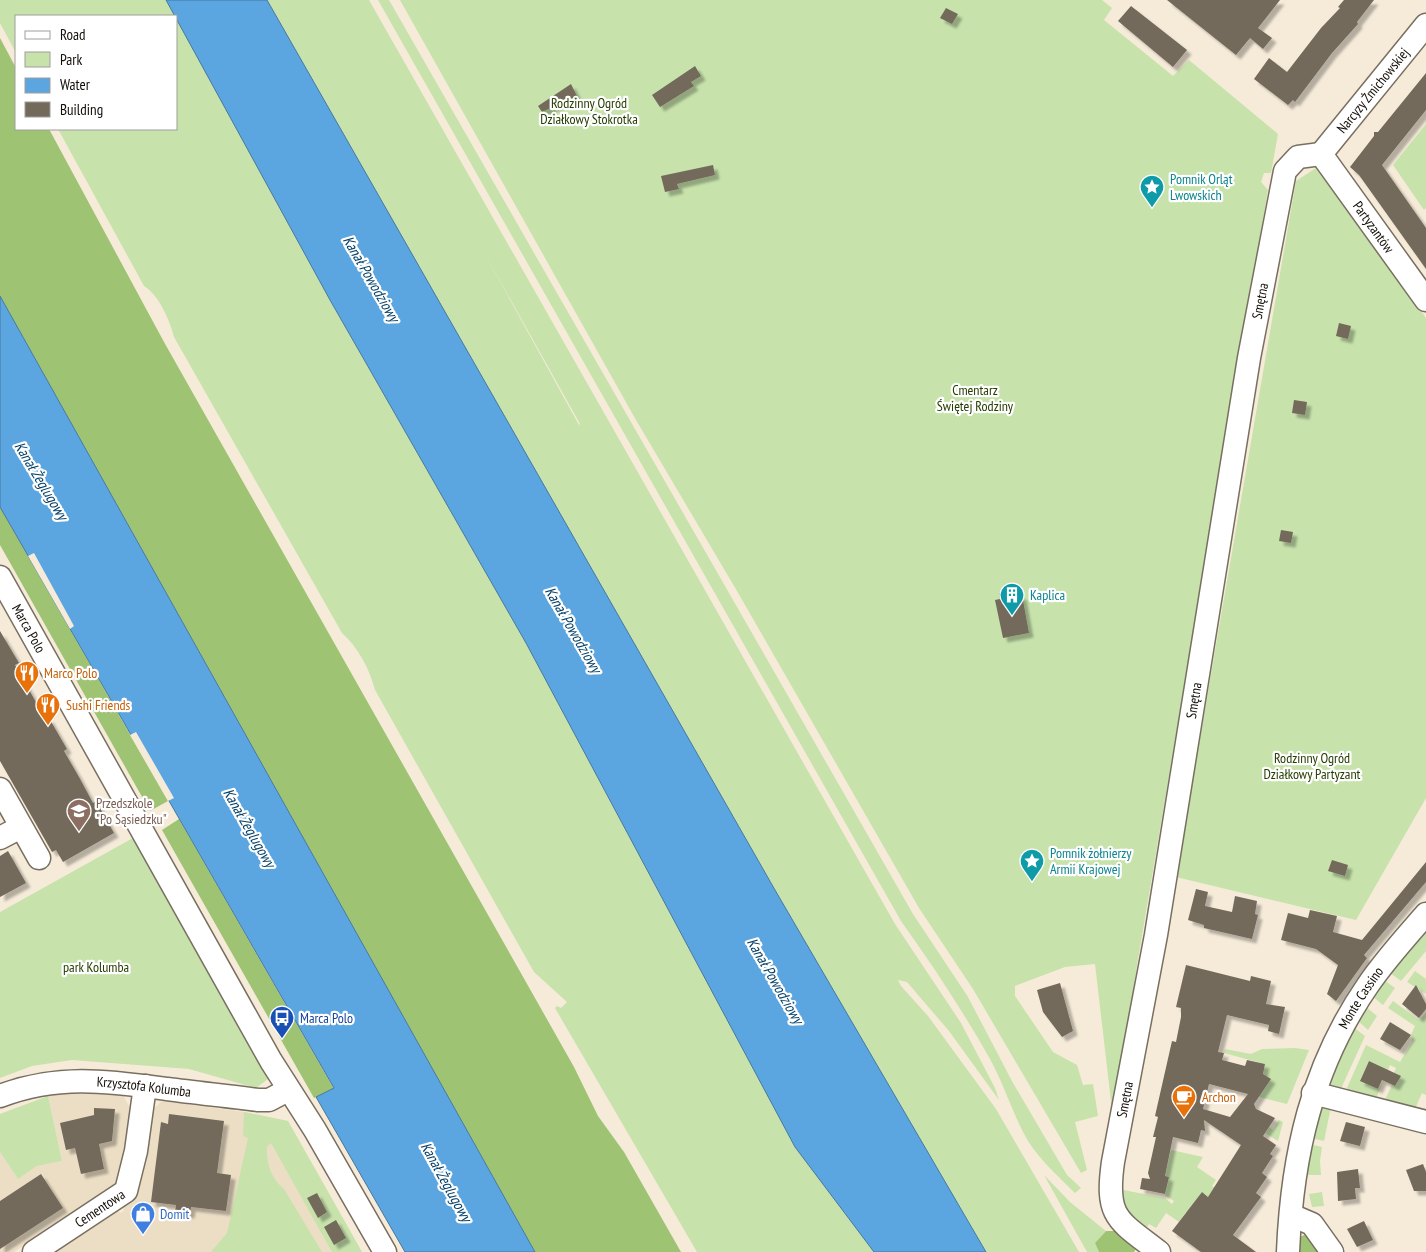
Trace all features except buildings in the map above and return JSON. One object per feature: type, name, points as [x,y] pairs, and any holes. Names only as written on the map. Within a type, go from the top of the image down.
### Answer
[{"type":"street","name":"Narcyzy Żmichowskiej","points":[[1322,154],[1426,25]]},
{"type":"street","name":"Partyzantów","points":[[1322,154],[1426,300]]},
{"type":"street","name":"Smętna","points":[[1159,1252],[1124,1225],[1114,1213],[1110,1197],[1113,1162],[1156,936],[1248,368],[1285,171],[1298,157],[1322,154]]},
{"type":"street","name":"Marca Polo","points":[[0,576],[6,602],[288,1090],[315,1130],[385,1252]]},
{"type":"street","points":[[1,794],[39,858]]},
{"type":"street","points":[[0,838],[21,826]]},
{"type":"street","name":"Monte Cassino","points":[[1288,1252],[1301,1134],[1313,1093],[1346,1022],[1367,986],[1392,952],[1426,914]]},
{"type":"street","name":"Krzysztofa Kolumba","points":[[0,1096],[36,1085],[69,1080],[100,1080],[258,1100],[269,1100],[288,1090]]},
{"type":"street","name":"Cementowa","points":[[34,1252],[126,1191],[136,1151],[145,1086]]},
{"type":"street","points":[[1313,1093],[1426,1122]]},
{"type":"street","points":[[1291,1215],[1312,1224],[1332,1252]]},
{"type":"shaded area","points":[[60,1093],[123,1095],[130,1108],[125,1150],[115,1187],[14,1252],[0,1252],[0,1152],[18,1179],[37,1166],[62,1161],[48,1096]]},
{"type":"shaded area","points":[[162,1101],[244,1112],[288,1121],[362,1252],[54,1252],[118,1210],[120,1213],[124,1211],[123,1208],[135,1200],[147,1153],[152,1110]]},
{"type":"green space","points":[[0,0],[166,0],[174,15],[15,15],[15,51],[0,23]]},
{"type":"green space","points":[[267,0],[369,0],[895,924],[961,1023],[995,1088],[999,1100],[949,1031],[907,982],[898,980],[901,986],[928,1016],[996,1109],[1079,1252],[986,1252],[775,890]],"holes":[[[480,245],[580,424],[579,425]]]},
{"type":"green space","points":[[378,0],[389,0],[913,914],[968,997],[1013,1083],[1067,1175],[1081,1188],[1075,1193],[1046,1164],[1028,1141],[990,1059],[947,989],[901,921]]},
{"type":"green space","name":"Cmentarz Świętej Rodziny","points":[[400,0],[1102,0],[1112,8],[1104,20],[1173,76],[1189,60],[1278,134],[1271,173],[1264,173],[1261,182],[1268,190],[1137,965],[1114,1127],[1095,964],[1065,967],[1015,986],[1015,996],[1053,1052],[1077,1065],[1083,1085],[1093,1084],[1098,1116],[1075,1122],[1087,1170],[1081,1173],[973,989],[919,908],[737,591],[636,420]]},
{"type":"green space","points":[[178,22],[330,300],[526,643],[795,1147],[874,1252],[697,1252],[555,1008],[557,1006],[561,1008],[567,1002],[534,972],[375,690],[363,659],[342,633],[174,337],[167,316],[159,302],[144,286],[59,130],[178,130]]},
{"type":"green space","points":[[0,38],[15,66],[15,130],[50,130],[164,342],[574,1067],[598,1116],[624,1152],[681,1252],[535,1252],[0,296]]},
{"type":"green space","points":[[1426,124],[1426,208],[1424,210],[1393,165]]},
{"type":"green space","name":"Rodzinny Ogród Działkowy Partyzant","points":[[1319,166],[1426,318],[1426,798],[1356,920],[1176,877],[1296,181]]},
{"type":"green space","points":[[0,507],[168,801],[150,811],[0,545]]},
{"type":"green space","points":[[179,819],[334,1089],[314,1098],[162,830]]},
{"type":"green space","name":"park Kolumba","points":[[133,838],[268,1079],[256,1088],[189,1069],[72,1060],[32,1066],[0,1078],[0,912]]},
{"type":"green space","points":[[1426,929],[1426,951],[1401,981],[1389,972]]},
{"type":"green space","points":[[1415,971],[1426,979],[1426,994],[1407,982]]},
{"type":"green space","points":[[1384,980],[1395,988],[1383,1005],[1372,996]]},
{"type":"green space","points":[[1393,1001],[1419,1020],[1426,1013],[1426,1095],[1422,1093],[1414,1111],[1384,1102],[1392,1085],[1395,1086],[1400,1076],[1394,1073],[1396,1068],[1390,1065],[1388,1070],[1369,1061],[1360,1080],[1378,1089],[1384,1081],[1375,1100],[1349,1092],[1347,1088],[1366,1045],[1400,1062],[1412,1042],[1411,1035],[1415,1026],[1388,1008]]},
{"type":"green space","points":[[1365,1006],[1377,1016],[1368,1030],[1357,1020]]},
{"type":"green space","points":[[1353,1027],[1365,1036],[1339,1093],[1328,1085]]},
{"type":"green space","points":[[1295,1048],[1309,1050],[1287,1104],[1259,1097],[1265,1064],[1224,1053],[1225,1049],[1251,1054],[1262,1049]]},
{"type":"green space","points":[[48,1096],[62,1161],[37,1166],[18,1179],[0,1152],[0,1114]]},
{"type":"green space","points":[[1332,1102],[1324,1141],[1311,1138],[1318,1109]]},
{"type":"green space","points":[[244,1112],[288,1121],[362,1252],[332,1252],[271,1143],[267,1147],[267,1153],[273,1175],[284,1189],[322,1252],[211,1252],[227,1233],[248,1138],[243,1136]]},
{"type":"green space","points":[[1279,1120],[1283,1122],[1278,1141],[1265,1133],[1269,1127],[1273,1130]]},
{"type":"green space","points":[[1309,1144],[1322,1147],[1321,1175],[1307,1175]]},
{"type":"green space","points":[[1171,1150],[1203,1157],[1197,1167],[1216,1180],[1212,1186],[1224,1193],[1216,1203],[1202,1192],[1189,1214],[1186,1212],[1179,1222],[1166,1213],[1156,1228],[1149,1224],[1144,1232],[1127,1213],[1118,1189],[1165,1198],[1172,1204],[1174,1201],[1165,1195],[1169,1177],[1165,1176]]},
{"type":"green space","points":[[1044,1175],[1070,1202],[1106,1231],[1095,1243],[1099,1252],[1087,1252]]},
{"type":"green space","points":[[1322,1192],[1324,1206],[1312,1207],[1309,1194]]},
{"type":"green space","points":[[1106,1231],[1124,1231],[1139,1244],[1134,1252],[1099,1252],[1095,1243]]},
{"type":"green space","points":[[1308,1235],[1322,1252],[1295,1252],[1300,1237]]},
{"type":"water","name":"Kanał Powodziowy","points":[[166,0],[267,0],[775,890],[986,1252],[874,1252],[795,1147],[526,643],[330,300],[178,22],[178,15],[174,15]]},
{"type":"water","name":"Kanał Żeglugowy","points":[[0,296],[535,1252],[405,1252],[316,1097],[334,1088],[0,507]]},
{"type":"pier","points":[[34,553],[74,626],[70,629],[28,556]]},
{"type":"pier","points":[[136,732],[174,798],[168,801],[130,735]]},
{"type":"place","name":"Pomnik Orląt Lwowskich","points":[[1152,208]]},
{"type":"place","name":"Kaplica","points":[[1012,616]]},
{"type":"place","name":"Marco Polo","points":[[27,694]]},
{"type":"place","name":"Sushi Friends","points":[[48,726]]},
{"type":"place","name":"Przedszkole \"Po Sąsiedzku\"","points":[[79,832]]},
{"type":"place","name":"Pomnik żołnierzy Armii Krajowej","points":[[1032,882]]},
{"type":"place","name":"Marca Polo","points":[[282,1039]]},
{"type":"place","name":"Archon","points":[[1184,1118]]},
{"type":"place","name":"Domit","points":[[143,1235]]},
{"type":"park label","name":"Rodzinny Ogród Działkowy Stokrotka","points":[[589,112]]}]
